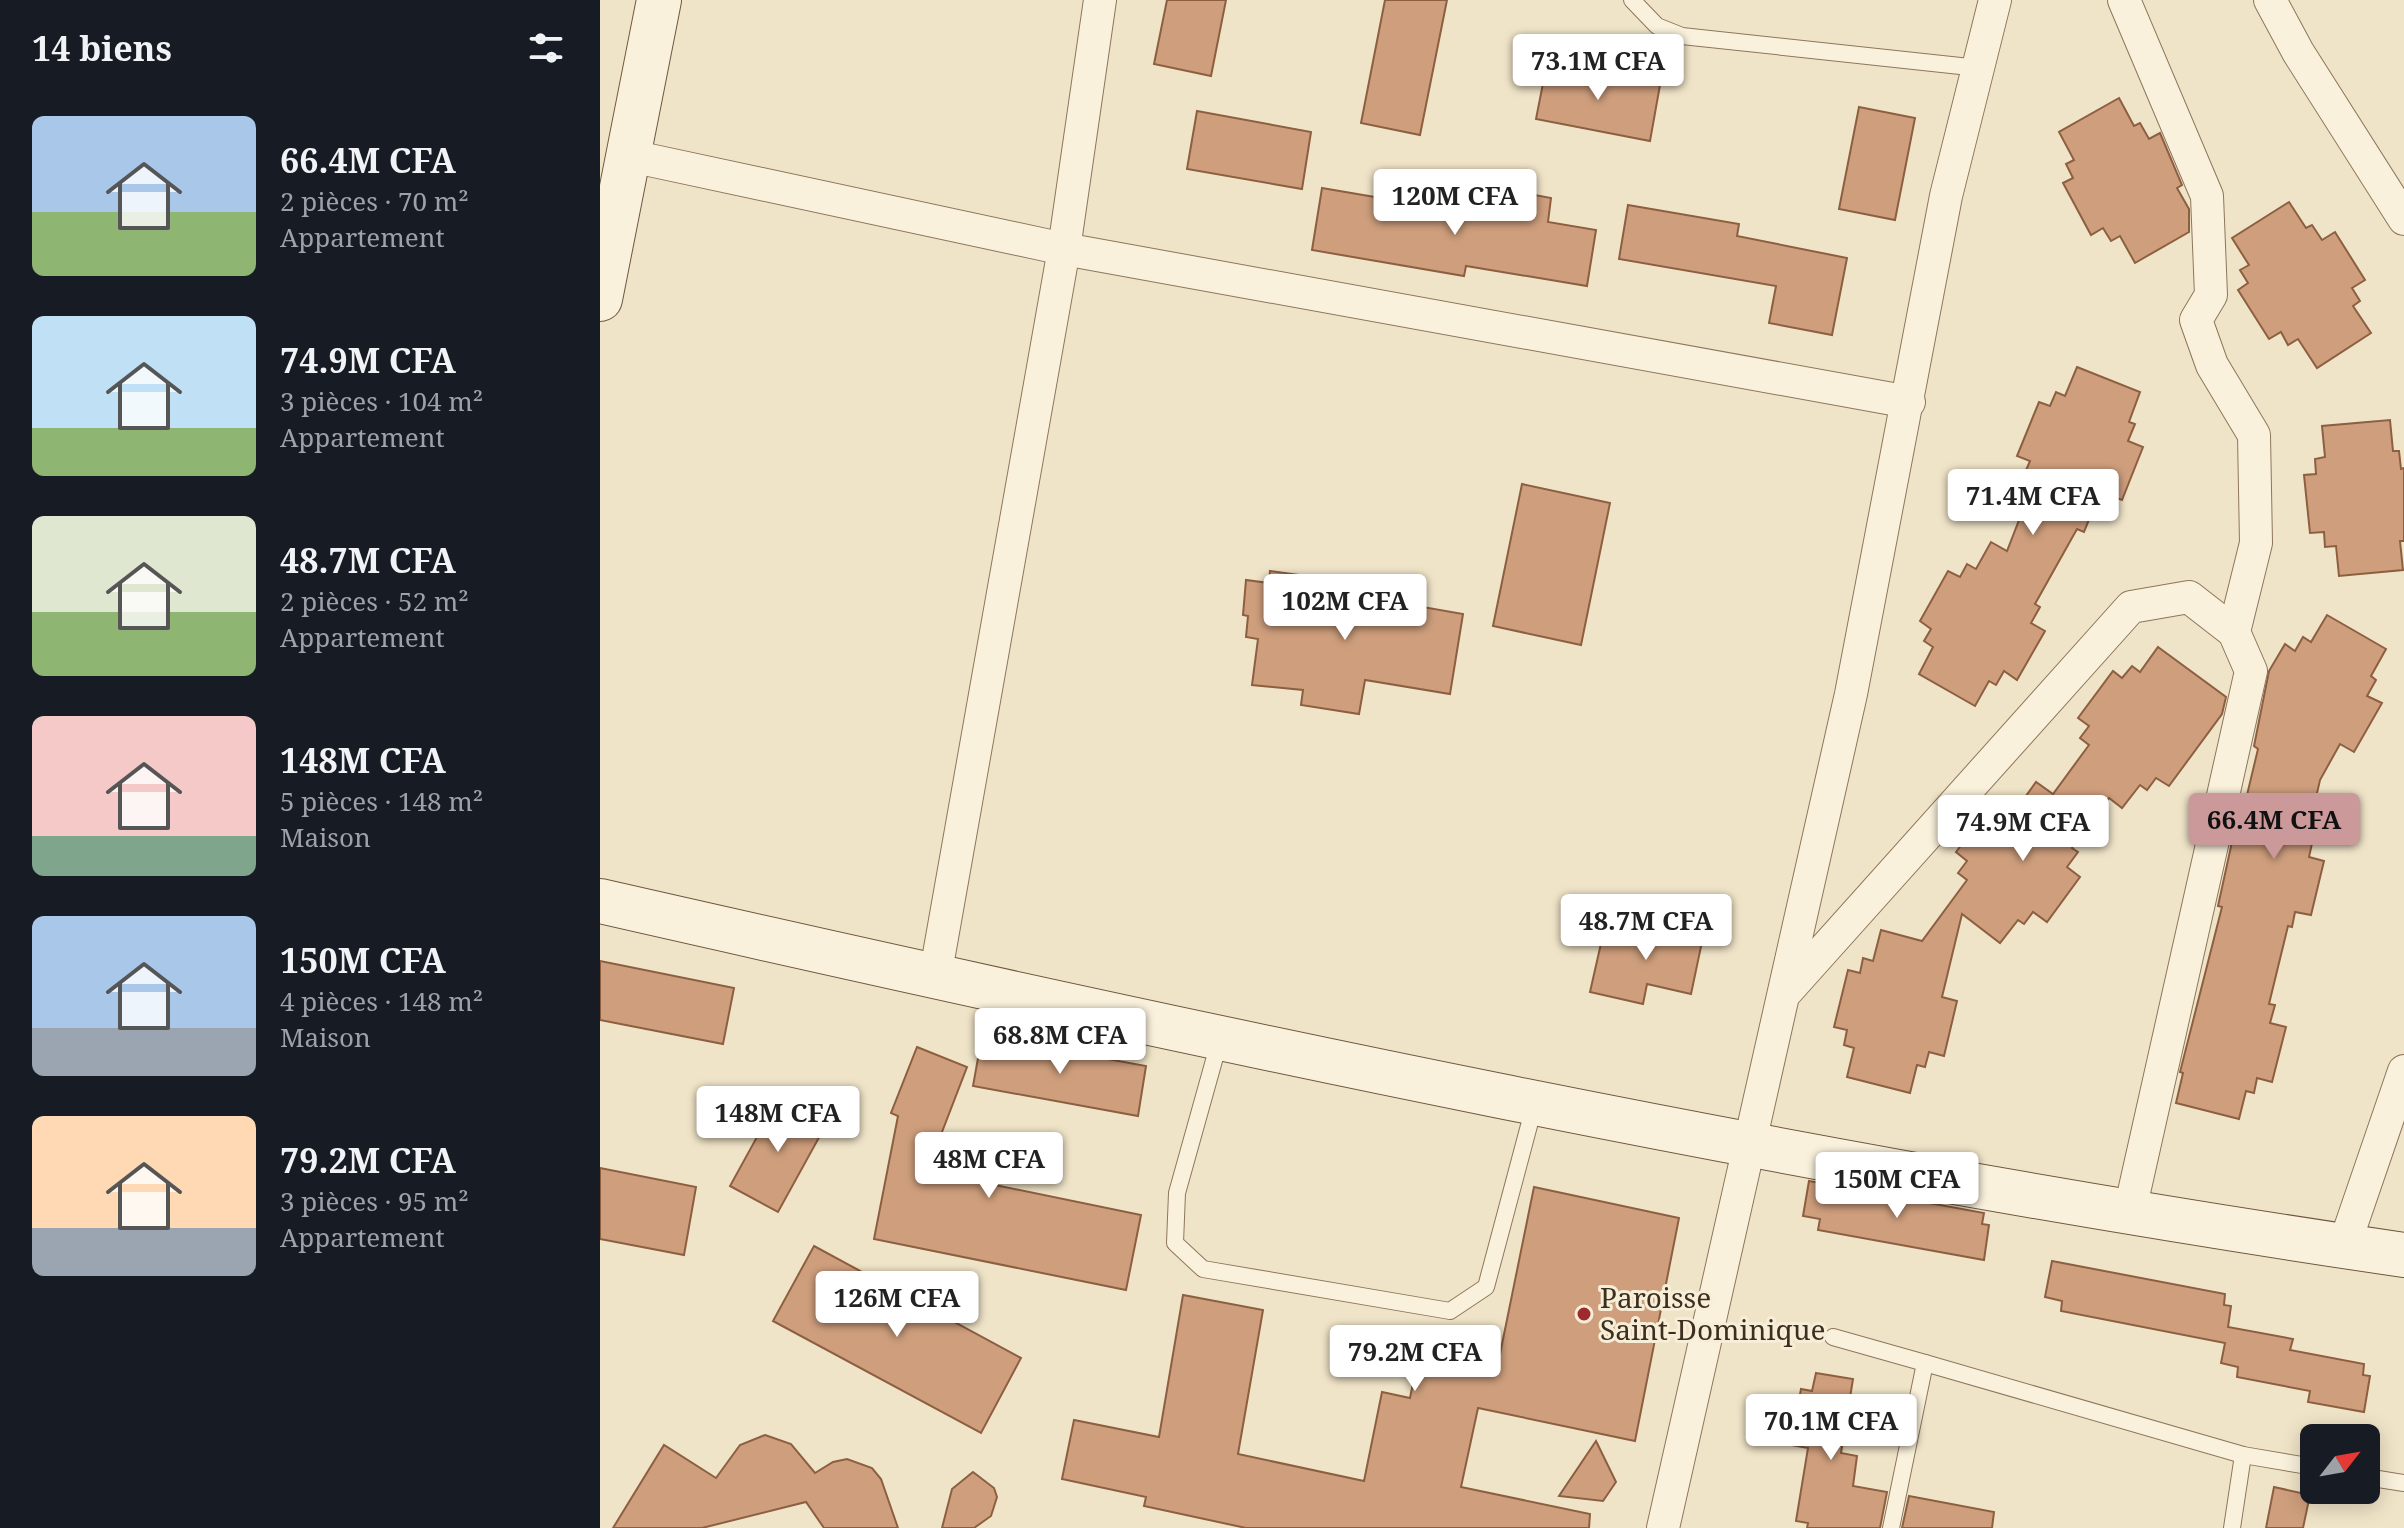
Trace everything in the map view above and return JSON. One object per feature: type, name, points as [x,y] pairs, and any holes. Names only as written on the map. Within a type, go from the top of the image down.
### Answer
[{"type":"street","points":[[600,299],[659,0]]},
{"type":"street","points":[[935,977],[1064,249],[1100,0]]},
{"type":"street","points":[[1663,1528],[1851,694],[1946,196],[1995,0]]},
{"type":"street","points":[[2124,0],[2207,196],[2211,295],[2196,320],[2212,365],[2254,435],[2256,543],[2234,632]]},
{"type":"street","points":[[2270,0],[2298,52],[2404,219]]},
{"type":"street","points":[[626,155],[1064,249],[1909,402]]},
{"type":"street","points":[[1784,995],[2131,607],[2189,597],[2234,632],[2251,671],[2130,1210]]},
{"type":"street","points":[[600,901],[935,977],[1751,1146],[2404,1255]]},
{"type":"street","points":[[2344,1246],[2404,1071]]},
{"type":"lane","points":[[1632,0],[1657,26],[1682,36],[1979,68]]},
{"type":"lane","points":[[1221,1036],[1177,1193],[1175,1243],[1203,1269],[1450,1311],[1486,1287],[1535,1101]]},
{"type":"lane","points":[[1833,1337],[2243,1455],[2300,1465]]},
{"type":"lane","points":[[1891,1528],[1925,1363]]},
{"type":"lane","points":[[2232,1528],[2243,1455]]},
{"type":"lane","points":[[2380,1479],[2404,1483]]},
{"type":"building","points":[[1167,0],[1226,0],[1211,76],[1154,64]]},
{"type":"building","points":[[1385,0],[1447,0],[1420,135],[1361,123]]},
{"type":"building","points":[[1547,63],[1660,85],[1650,141],[1536,119]]},
{"type":"building","points":[[2119,98],[2134,126],[2140,123],[2149,139],[2160,133],[2182,185],[2177,188],[2189,209],[2189,232],[2135,263],[2120,236],[2111,241],[2103,228],[2091,235],[2063,183],[2073,178],[2066,164],[2074,160],[2059,132]]},
{"type":"building","points":[[1859,107],[1915,118],[1895,220],[1839,209]]},
{"type":"building","points":[[1197,111],[1311,132],[1302,189],[1187,169]]},
{"type":"building","points":[[1322,188],[1504,219],[1508,190],[1551,198],[1548,222],[1596,230],[1587,286],[1466,266],[1464,276],[1312,250]]},
{"type":"building","points":[[2289,202],[2306,228],[2312,225],[2322,240],[2335,232],[2365,280],[2352,288],[2360,301],[2353,306],[2371,333],[2317,368],[2298,339],[2288,345],[2281,332],[2269,339],[2238,290],[2248,283],[2240,270],[2249,265],[2232,238]]},
{"type":"building","points":[[1628,205],[1739,224],[1737,236],[1847,258],[1832,335],[1769,323],[1776,286],[1619,259]]},
{"type":"building","points":[[2077,367],[2140,392],[2129,422],[2135,424],[2128,441],[2143,447],[2122,500],[2107,494],[2102,508],[2095,505],[2084,532],[2077,529],[2035,604],[2040,607],[2031,623],[2045,631],[2017,680],[2004,671],[1996,685],[1989,681],[1975,706],[1919,674],[1933,647],[1924,641],[1931,629],[1920,621],[1948,571],[1960,577],[1967,564],[1976,569],[1991,542],[2007,551],[2035,479],[2024,475],[2030,461],[2017,456],[2039,402],[2050,406],[2056,392],[2065,396]]},
{"type":"building","points":[[2390,420],[2393,451],[2399,451],[2401,469],[2404,468],[2404,541],[2400,541],[2403,570],[2339,576],[2336,546],[2325,547],[2324,532],[2310,533],[2304,475],[2316,474],[2315,459],[2325,457],[2322,426]]},
{"type":"building","points":[[1522,484],[1610,503],[1581,645],[1493,626]]},
{"type":"building","points":[[1270,571],[1307,576],[1306,583],[1377,595],[1377,599],[1463,614],[1450,694],[1365,680],[1359,714],[1301,705],[1303,690],[1252,685],[1258,639],[1246,637],[1248,616],[1243,615],[1246,580],[1269,583]]},
{"type":"building","points":[[2327,615],[2386,649],[2371,676],[2376,680],[2367,696],[2382,703],[2354,752],[2340,744],[2320,780],[2307,837],[2313,839],[2309,857],[2324,861],[2311,915],[2295,912],[2292,927],[2288,926],[2269,1004],[2275,1005],[2270,1023],[2286,1027],[2272,1082],[2257,1078],[2254,1093],[2246,1091],[2239,1119],[2176,1103],[2183,1073],[2180,1072],[2222,907],[2218,906],[2237,819],[2241,820],[2258,749],[2254,746],[2269,671],[2285,644],[2295,651],[2303,637],[2311,642]]},
{"type":"building","points":[[2158,647],[2226,697],[2222,714],[2169,786],[2156,778],[2147,790],[2140,785],[2122,808],[2109,798],[2072,848],[2078,852],[2067,867],[2080,877],[2047,922],[2033,912],[2024,924],[2018,920],[2000,943],[1962,914],[1942,997],[1957,1001],[1944,1056],[1929,1052],[1925,1067],[1917,1065],[1910,1093],[1847,1077],[1854,1048],[1844,1045],[1847,1030],[1834,1027],[1848,970],[1860,973],[1863,958],[1873,961],[1881,930],[1922,941],[1967,880],[1958,873],[1967,861],[1956,852],[1991,806],[2000,813],[2010,801],[2018,807],[2036,782],[2053,794],[2089,745],[2080,738],[2089,726],[2078,718],[2113,671],[2122,678],[2132,666],[2140,672]]},
{"type":"building","points":[[1621,918],[1703,937],[1691,994],[1647,984],[1643,1004],[1590,992],[1602,939],[1616,942]]},
{"type":"building","points":[[600,961],[734,988],[723,1044],[600,1020]]},
{"type":"building","points":[[982,1036],[1146,1066],[1138,1116],[973,1086]]},
{"type":"building","points":[[917,1047],[967,1067],[927,1171],[1141,1215],[1126,1290],[874,1239],[898,1116],[891,1113]]},
{"type":"building","points":[[779,1097],[827,1123],[778,1212],[730,1186]]},
{"type":"building","points":[[600,1168],[696,1187],[684,1255],[600,1239]]},
{"type":"building","points":[[1809,1181],[1984,1213],[1982,1224],[1989,1225],[1984,1260],[1818,1230],[1820,1219],[1803,1216]]},
{"type":"building","points":[[1534,1187],[1679,1218],[1635,1441],[1478,1408],[1461,1487],[1590,1514],[1589,1528],[1246,1528],[1144,1506],[1146,1497],[1062,1479],[1074,1420],[1159,1437],[1183,1295],[1263,1310],[1238,1454],[1364,1481],[1382,1392],[1410,1398],[1422,1338],[1500,1354]]},
{"type":"building","points":[[814,1246],[1021,1358],[981,1433],[773,1321]]},
{"type":"building","points":[[2052,1261],[2225,1294],[2224,1305],[2231,1306],[2228,1327],[2293,1339],[2290,1350],[2364,1364],[2363,1375],[2370,1376],[2364,1412],[2308,1402],[2310,1391],[2237,1377],[2238,1367],[2221,1363],[2225,1343],[2061,1311],[2062,1301],[2045,1297]]},
{"type":"building","points":[[1816,1373],[1853,1379],[1841,1453],[1857,1456],[1853,1486],[1887,1492],[1880,1528],[1807,1528],[1808,1523],[1796,1521],[1808,1448],[1791,1445],[1801,1389],[1812,1391]]},
{"type":"building","points":[[765,1435],[791,1444],[815,1473],[833,1462],[847,1459],[872,1468],[881,1479],[898,1528],[824,1528],[806,1502],[702,1528],[613,1528],[664,1445],[716,1478],[740,1445]]},
{"type":"building","points":[[1596,1441],[1616,1482],[1603,1501],[1559,1496]]},
{"type":"building","points":[[973,1472],[994,1488],[997,1497],[991,1516],[974,1528],[942,1528],[952,1489]]},
{"type":"building","points":[[2274,1487],[2300,1493],[2300,1504],[2308,1504],[2303,1528],[2266,1528]]},
{"type":"building","points":[[1909,1496],[1994,1512],[1992,1528],[1902,1528]]},
{"type":"place","name":"Paroisse Saint-Dominique","points":[[1584,1314]]}]
